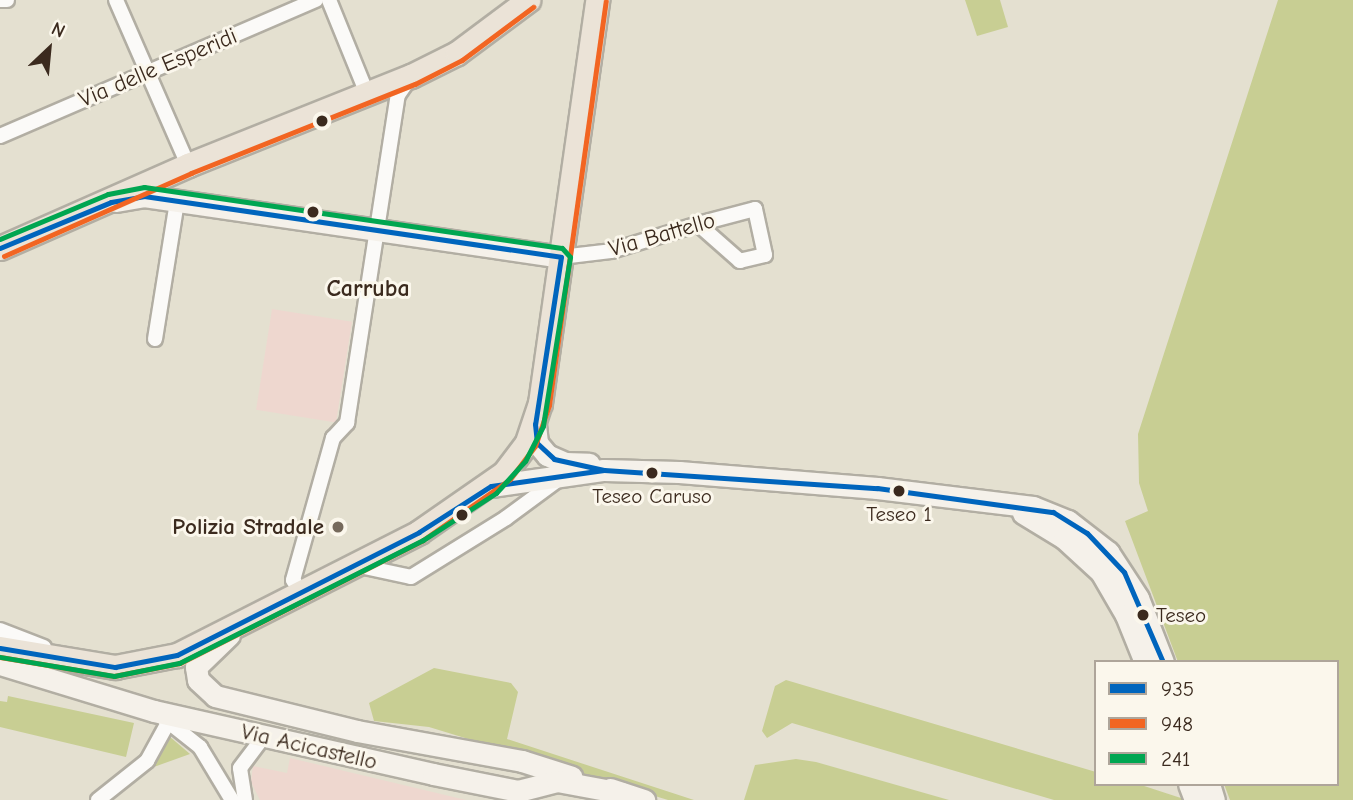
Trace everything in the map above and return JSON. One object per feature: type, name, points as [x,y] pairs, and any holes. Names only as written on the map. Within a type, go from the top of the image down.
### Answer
[{"type":"main road","points":[[0,248],[111,202],[188,165],[366,91],[405,85],[457,53],[528,0]]},
{"type":"main road","points":[[597,0],[535,424],[537,443],[547,455],[604,470]]},
{"type":"main road","name":"Via Battello","points":[[111,202],[137,197],[177,201],[561,257]]},
{"type":"main road","points":[[0,648],[115,667],[177,655],[243,625],[300,590],[419,532],[491,486],[518,456],[535,424]]},
{"type":"main road","points":[[491,486],[604,470],[739,476],[1002,502],[1053,512],[1087,533],[1108,552],[1138,598],[1162,660]]},
{"type":"main road","points":[[1002,502],[1064,538],[1101,572],[1115,593],[1144,660]]},
{"type":"main road","name":"Via Acicastello","points":[[243,625],[199,661],[195,674],[206,690],[223,699],[324,724],[522,761],[644,800]]},
{"type":"main road","name":"Via Acicastello","points":[[0,664],[161,716],[529,792],[557,781],[622,793]]},
{"type":"main road","points":[[461,749],[530,772],[537,781],[529,792]]},
{"type":"street","points":[[0,0],[7,0]]},
{"type":"street","name":"Via delle Esperidi","points":[[0,136],[316,0]]},
{"type":"street","points":[[329,0],[366,91]]},
{"type":"street","points":[[117,4],[188,165]]},
{"type":"street","points":[[300,590],[293,580],[329,450],[335,433],[347,424],[377,229],[405,85]]},
{"type":"street","points":[[155,339],[177,201]]},
{"type":"street","name":"Via Battello","points":[[561,257],[611,251],[698,224],[755,209],[765,255],[740,261],[698,224]]},
{"type":"street","points":[[354,564],[411,577],[506,518],[562,477]]},
{"type":"street","points":[[0,630],[96,664]]},
{"type":"street","points":[[98,800],[147,761],[161,716],[210,759],[232,800]]},
{"type":"street","points":[[245,800],[240,768],[263,737]]},
{"type":"shaded area","points":[[272,309],[352,322],[336,422],[256,410]]},
{"type":"shaded area","points":[[290,758],[466,800],[260,800],[251,782],[253,766],[287,773]]},
{"type":"green space","points":[[965,0],[1000,0],[1008,27],[977,36]]},
{"type":"green space","points":[[1278,0],[1353,0],[1353,800],[1230,800],[1225,786],[1339,786],[1339,660],[1177,660],[1125,521],[1148,511],[1139,483],[1138,434]]},
{"type":"green space","points":[[434,668],[511,683],[518,692],[507,739],[694,800],[668,800],[429,727],[374,721],[369,703]]},
{"type":"green space","points":[[786,680],[1094,771],[1094,786],[1144,786],[1187,800],[1054,800],[792,723],[767,738],[762,731],[775,686]]},
{"type":"green space","points":[[8,696],[134,723],[126,757],[0,727],[0,701],[7,702]]},
{"type":"green space","points":[[169,736],[190,754],[151,768]]},
{"type":"green space","points":[[796,759],[816,762],[949,800],[744,800],[755,765]]},
{"type":"transit line","name":"948","points":[[0,657],[114,676],[180,663],[423,540],[510,479],[535,446],[549,405],[606,1]]},
{"type":"transit line","name":"948","points":[[4,256],[191,173],[415,84],[462,60],[533,7]]},
{"type":"transit line","name":"241","points":[[0,239],[108,194],[144,187],[562,248],[570,257],[543,426],[525,461],[496,493],[423,540],[179,663],[114,676],[0,657]]},
{"type":"transit line","name":"935","points":[[0,248],[111,202],[144,196],[561,257],[535,424],[537,443],[554,459],[604,470]]},
{"type":"transit line","name":"935","points":[[0,648],[115,667],[177,655],[419,532],[491,486],[604,470],[877,488],[1053,512],[1087,533],[1124,572],[1162,660]]},
{"type":"place","name":"Teseo Caruso","points":[[652,473]]},
{"type":"place","name":"Teseo 1","points":[[899,491]]},
{"type":"place","name":"Polizia Stradale","points":[[338,527]]},
{"type":"place","name":"Teseo","points":[[1143,615]]},
{"type":"district","name":"Carruba","points":[[368,289]]}]
